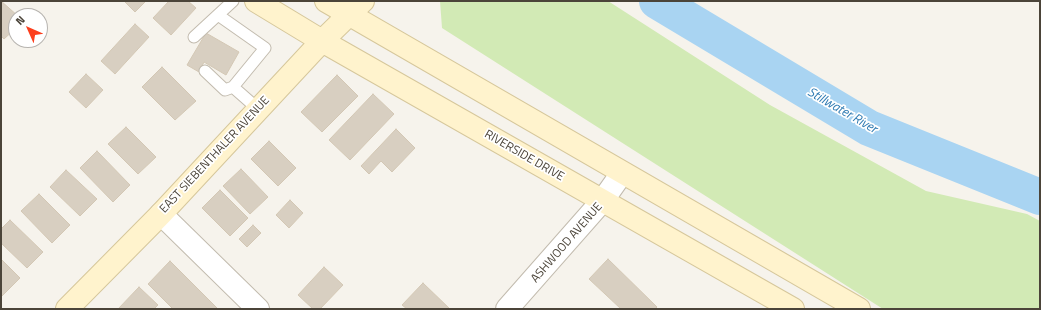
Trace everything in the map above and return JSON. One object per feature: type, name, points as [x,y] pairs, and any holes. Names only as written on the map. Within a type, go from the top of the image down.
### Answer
[{"type":"main road","name":"RIVERSIDE DRIVE","points":[[256,1],[794,309]]},
{"type":"main road","points":[[326,1],[355,8],[622,172],[859,309]]},
{"type":"main road","name":"EAST SIEBENTHALER AVENUE","points":[[67,309],[161,214],[322,40],[355,8]]},
{"type":"street","name":"ASHWOOD AVENUE","points":[[507,309],[603,200],[622,172]]},
{"type":"street","points":[[161,214],[258,309]]},
{"type":"lane","points":[[194,37],[233,1]]},
{"type":"lane","points":[[205,71],[225,90],[233,87],[265,48],[218,15]]},
{"type":"lane","points":[[233,87],[258,110]]},
{"type":"green space","points":[[440,1],[608,1],[770,105],[926,191],[1027,214],[1040,221],[1040,309],[883,309],[442,28]]},
{"type":"building","points":[[1,1],[9,8],[8,35],[4,39],[1,36]]},
{"type":"building","points":[[124,1],[146,1],[135,12]]},
{"type":"building","points":[[169,1],[188,1],[196,8],[171,35],[153,18]]},
{"type":"building","points":[[135,24],[149,37],[115,74],[101,61]]},
{"type":"building","points":[[206,33],[239,52],[226,75],[204,62],[199,72],[187,65]]},
{"type":"building","points":[[162,67],[196,101],[175,120],[142,87]]},
{"type":"building","points":[[86,74],[103,90],[86,108],[69,92]]},
{"type":"building","points":[[337,75],[358,96],[322,132],[301,112]]},
{"type":"building","points":[[373,94],[394,114],[350,160],[329,140]]},
{"type":"building","points":[[126,127],[156,157],[138,174],[108,144]]},
{"type":"building","points":[[396,129],[415,148],[392,172],[381,161],[369,174],[361,166]]},
{"type":"building","points":[[269,141],[296,168],[278,186],[251,159]]},
{"type":"building","points":[[97,151],[130,185],[113,202],[80,168]]},
{"type":"building","points":[[241,169],[268,197],[250,214],[223,186]]},
{"type":"building","points":[[66,170],[97,199],[80,216],[50,187]]},
{"type":"building","points":[[220,190],[248,218],[230,236],[202,208]]},
{"type":"building","points":[[39,194],[70,225],[52,243],[21,211]]},
{"type":"building","points":[[290,200],[303,213],[289,228],[276,215]]},
{"type":"building","points":[[10,220],[43,252],[27,268],[1,243],[1,229]]},
{"type":"building","points":[[253,225],[261,233],[247,247],[239,239]]},
{"type":"building","points":[[1,259],[20,278],[2,296],[1,295]]},
{"type":"building","points":[[608,259],[657,307],[655,309],[621,309],[589,279]]},
{"type":"building","points":[[170,261],[218,309],[173,309],[148,284]]},
{"type":"building","points":[[324,267],[343,285],[320,309],[313,309],[298,295]]},
{"type":"building","points":[[423,283],[450,309],[407,309],[402,305]]},
{"type":"building","points":[[139,287],[158,305],[154,309],[118,309]]},
{"type":"waterway","name":"Stillwater River","points":[[657,1],[869,128],[1040,197]]}]
